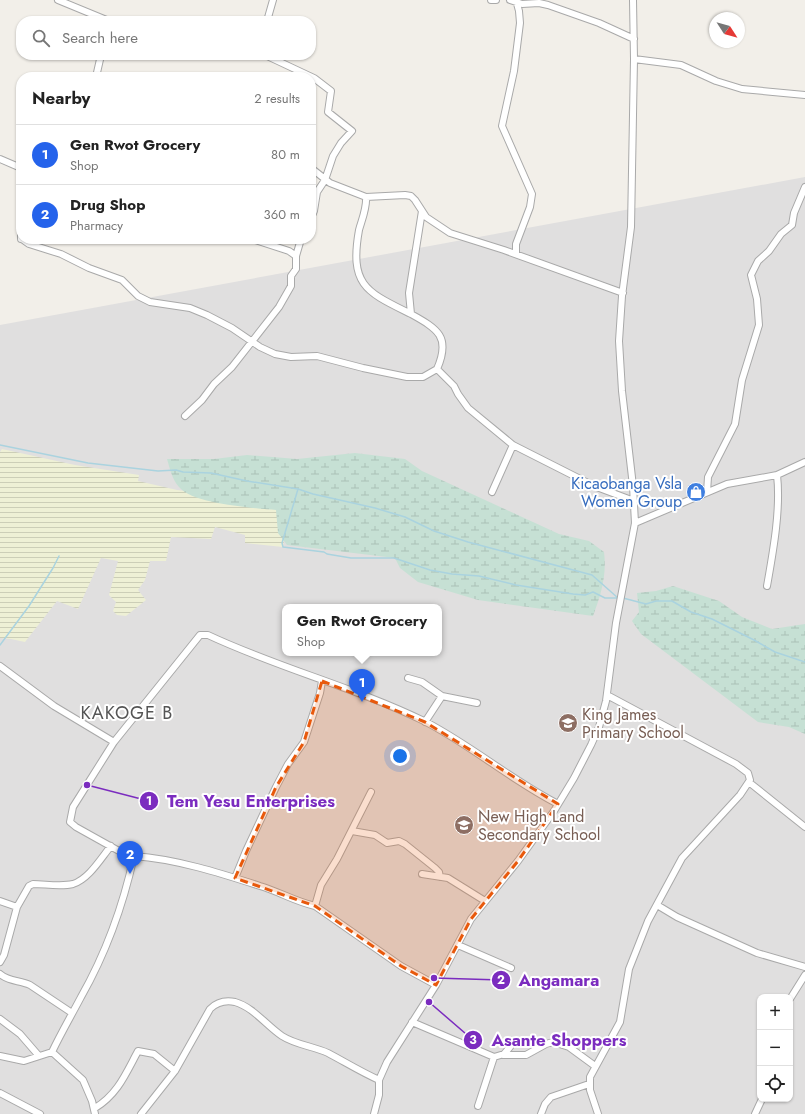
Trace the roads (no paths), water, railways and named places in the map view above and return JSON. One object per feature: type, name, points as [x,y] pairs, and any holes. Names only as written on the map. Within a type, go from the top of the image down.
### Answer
[{"type":"street","points":[[58,0],[97,16]]},
{"type":"street","points":[[268,16],[273,0]]},
{"type":"street","points":[[491,0],[496,0]]},
{"type":"street","points":[[510,0],[522,4],[539,3],[548,5],[592,21],[634,40]]},
{"type":"street","points":[[374,1114],[379,1080],[391,1053],[436,985],[471,919],[536,837],[574,778],[599,727],[607,695],[616,623],[635,523],[619,341],[631,227],[634,59],[633,0]]},
{"type":"street","points":[[516,1],[520,23],[514,71],[502,126],[532,194],[530,207],[516,244],[516,254]]},
{"type":"street","points":[[634,59],[681,65],[716,81],[742,89],[805,95]]},
{"type":"street","points":[[97,72],[100,60]]},
{"type":"street","points":[[276,60],[301,72]]},
{"type":"street","points":[[316,80],[331,91],[328,112],[352,131],[341,143],[333,156],[325,180],[316,195]]},
{"type":"street","points":[[0,159],[16,166]]},
{"type":"street","points":[[316,172],[325,180],[366,197],[411,196],[426,216],[450,233],[516,254],[623,293]]},
{"type":"street","points":[[707,492],[708,476],[735,424],[742,380],[747,369],[748,357],[759,325],[757,299],[751,275],[753,268],[769,251],[781,234],[792,225],[794,221],[794,213],[803,196],[805,187]]},
{"type":"street","points":[[29,244],[61,254],[89,268],[122,280],[144,300],[190,308],[222,323],[260,347],[275,354],[291,357],[317,356],[400,376],[423,377],[437,369],[443,343],[441,337],[429,325],[376,296],[362,284],[357,258],[357,241],[366,197]]},
{"type":"street","points":[[411,314],[409,293],[422,211]]},
{"type":"street","points":[[267,244],[289,251],[296,256]]},
{"type":"street","points":[[185,416],[202,400],[214,384],[232,367],[275,313],[290,290],[291,276],[296,267],[296,256],[300,244]]},
{"type":"street","points":[[437,369],[454,386],[468,408],[513,445],[594,486],[634,501]]},
{"type":"street","points":[[492,492],[513,445]]},
{"type":"street","points":[[635,523],[727,484],[777,475],[805,462]]},
{"type":"street","points":[[767,586],[779,485],[777,475]]},
{"type":"street","points":[[436,985],[382,954],[315,906],[298,903],[279,893],[235,878],[163,860],[134,856],[111,846],[76,827],[70,822],[73,806],[114,742],[196,638],[204,634],[231,644],[251,655],[299,670],[322,681],[371,698],[425,722],[558,804]]},
{"type":"street","points":[[0,666],[54,706],[114,742]]},
{"type":"street","points":[[408,678],[422,682],[442,696],[477,703]]},
{"type":"street","points":[[235,878],[276,786],[288,764],[304,742],[320,693],[322,681]]},
{"type":"street","points":[[598,1114],[589,1084],[590,1077],[620,1022],[628,976],[635,952],[656,905],[685,854],[750,783],[748,773],[736,764],[607,695]]},
{"type":"street","points":[[425,722],[442,696]]},
{"type":"street","points":[[750,783],[805,827]]},
{"type":"street","points":[[315,906],[321,884],[352,831],[371,792]]},
{"type":"street","points":[[352,831],[375,835],[387,843],[399,841],[405,844],[435,868],[440,877]]},
{"type":"street","points":[[0,962],[4,955],[16,907],[26,889],[32,884],[64,885],[78,882],[86,876],[111,846]]},
{"type":"street","points":[[0,1056],[24,1061],[52,1052],[72,1012],[81,998],[115,925],[126,892],[134,856]]},
{"type":"street","points":[[422,874],[448,878],[484,902]]},
{"type":"street","points":[[0,902],[16,907]]},
{"type":"street","points":[[656,905],[677,917],[757,953],[805,967]]},
{"type":"street","points":[[458,945],[511,968]]},
{"type":"street","points":[[0,974],[9,980],[24,982],[30,985],[72,1012]]},
{"type":"street","points":[[793,994],[805,975]]},
{"type":"street","points":[[141,1114],[176,1071],[210,1009],[219,1002],[227,1001],[236,1003],[244,1007],[284,1037],[328,1053],[353,1068],[379,1080]]},
{"type":"street","points":[[0,1018],[20,1034],[39,1056]]},
{"type":"street","points":[[412,1022],[494,1057],[503,1055],[526,1055],[546,1044],[553,1042],[569,1047],[596,1066]]},
{"type":"street","points":[[503,1055],[510,1047]]},
{"type":"street","points":[[52,1052],[83,1080],[95,1111],[121,1084],[138,1051],[154,1054],[176,1071]]},
{"type":"street","points":[[478,1106],[494,1057]]},
{"type":"street","points":[[540,1114],[545,1104],[551,1097],[589,1084]]},
{"type":"street","points":[[0,1093],[40,1114]]},
{"type":"street","points":[[755,1114],[761,1102]]},
{"type":"waterway","points":[[0,445],[88,463],[158,471],[176,470],[183,472],[211,473],[247,481],[298,489],[282,543],[283,547],[324,552],[327,554],[351,558],[394,558],[430,570],[452,574],[479,576],[516,585],[573,594],[585,595],[593,592],[605,598],[619,598]]},
{"type":"waterway","points":[[298,489],[313,494],[375,508],[405,517],[434,531],[468,542],[592,575],[618,598]]},
{"type":"waterway","points":[[0,645],[29,606],[59,556]]},
{"type":"waterway","points":[[623,598],[646,604],[656,601],[672,601],[691,612],[712,619],[775,652],[805,662]]},
{"type":"place","name":"Kicaobanga Vsla Women Group","points":[[696,492]]},
{"type":"place","name":"Gen Rwot Grocery","points":[[362,702]]},
{"type":"place","name":"King James Primary School","points":[[568,723]]},
{"type":"place","name":"Tem Yesu Enterprises","points":[[87,785]]},
{"type":"place","name":"New High Land Secondary School","points":[[464,825]]},
{"type":"place","name":"Drug Shop","points":[[130,874]]},
{"type":"place","name":"Angamara","points":[[434,978]]},
{"type":"place","name":"Asante Shoppers","points":[[429,1002]]},
{"type":"district","name":"KAKOGE B","points":[[127,713]]}]
